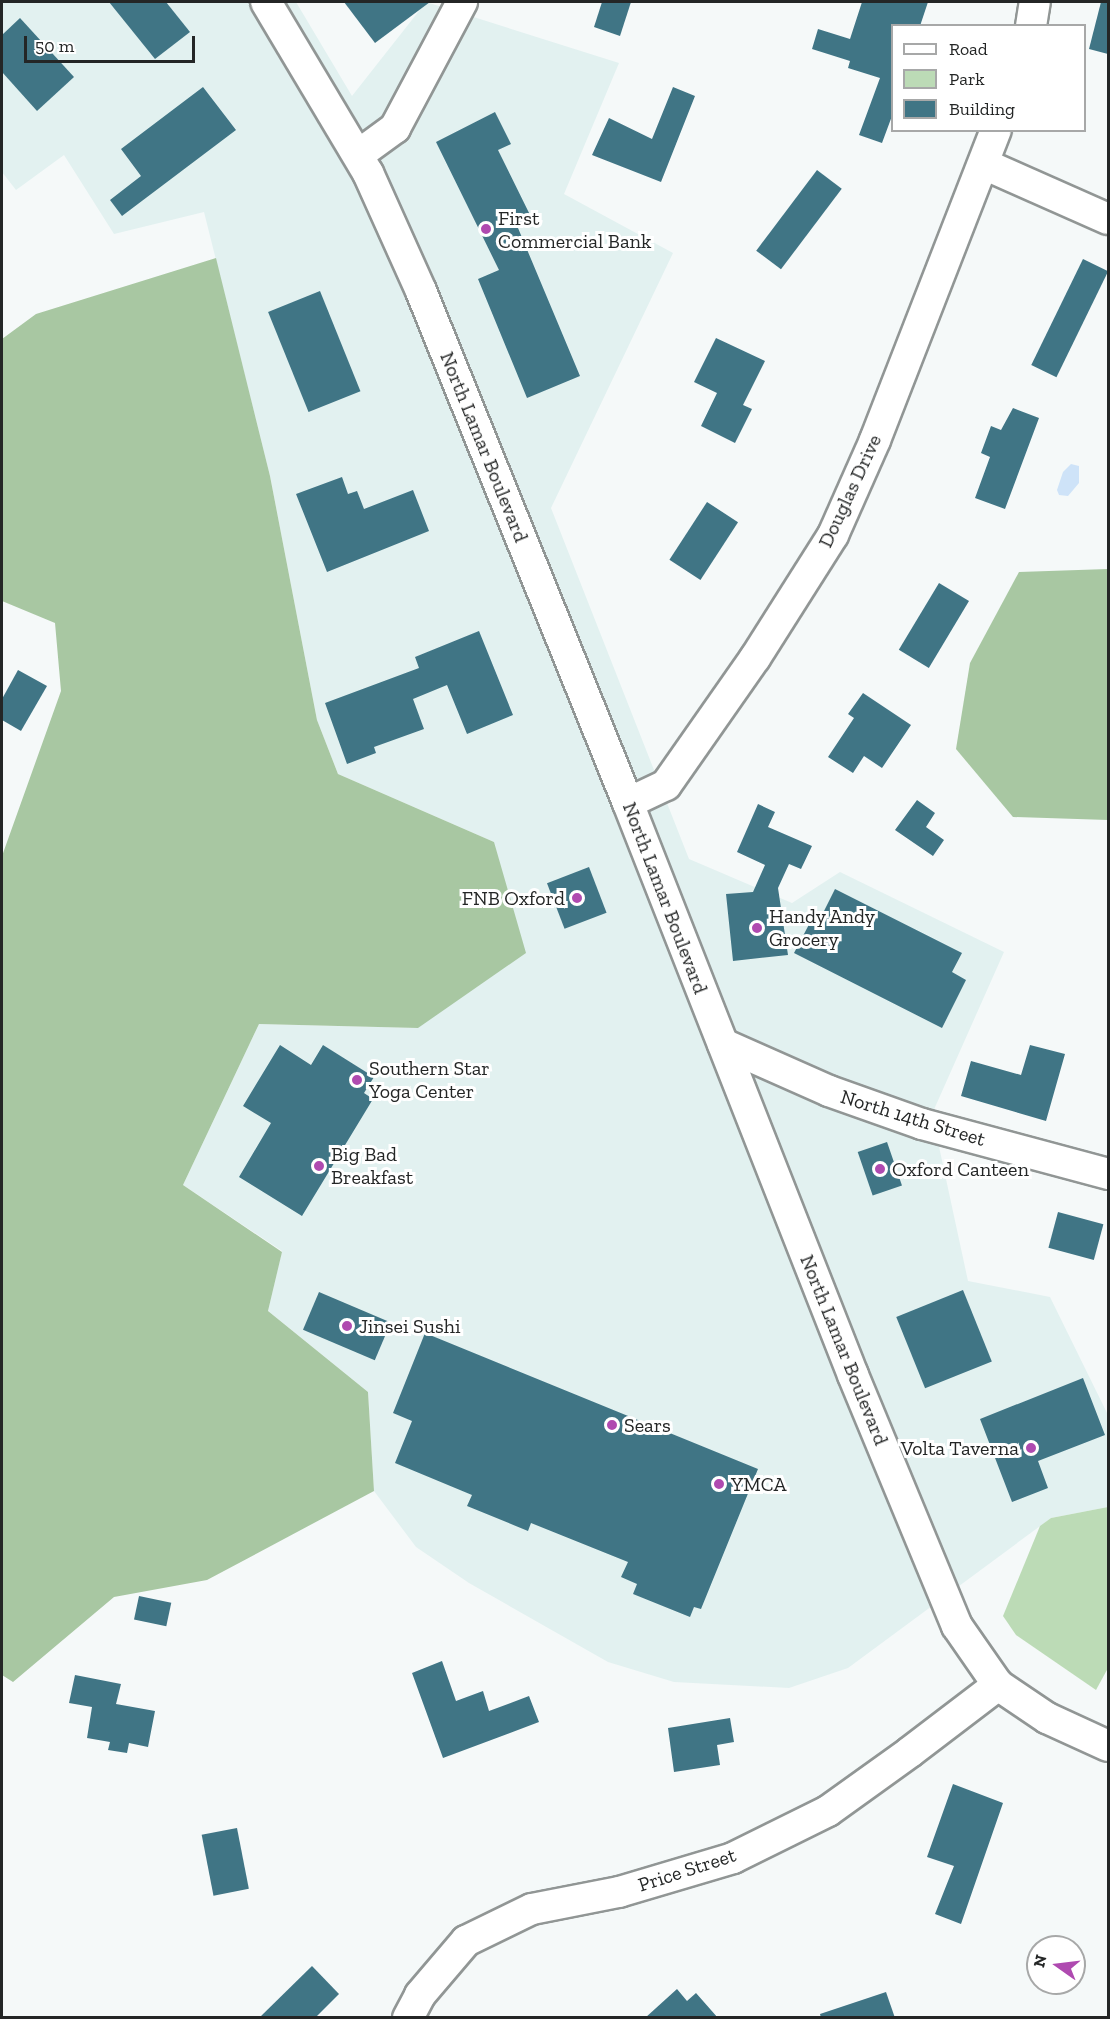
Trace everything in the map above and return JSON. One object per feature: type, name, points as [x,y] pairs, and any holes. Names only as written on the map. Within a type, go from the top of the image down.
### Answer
[{"type":"street","name":"North Lamar Boulevard","points":[[266,2],[358,155],[383,204],[421,291],[628,803],[857,1386],[957,1626],[998,1685],[1047,1718],[1108,1746]]},
{"type":"street","points":[[358,155],[395,128],[462,2]]},
{"type":"street","points":[[1031,24],[1035,2]]},
{"type":"street","name":"Douglas Drive","points":[[628,803],[666,785],[755,658],[833,535],[876,438],[995,132]]},
{"type":"street","points":[[984,164],[1108,219]]},
{"type":"street","name":"North 14th Street","points":[[723,1044],[829,1091],[922,1124],[1108,1174]]},
{"type":"street","name":"Price Street","points":[[408,2018],[420,1995],[466,1941],[532,1908],[618,1892],[728,1860],[828,1810],[910,1752],[998,1685]]},
{"type":"shaded area","points":[[2,2],[296,2],[352,96],[426,2],[619,63],[564,194],[673,253],[551,508],[689,859],[792,903],[840,872],[1004,952],[932,1114],[968,1281],[1050,1297],[1108,1415],[1108,1507],[1051,1518],[848,1668],[789,1688],[674,1682],[608,1662],[469,1583],[416,1547],[374,1491],[368,1392],[268,1311],[282,1251],[183,1185],[259,1024],[418,1028],[494,842],[338,774],[317,720],[270,476],[204,212],[114,234],[64,155],[16,190],[2,172]]},
{"type":"green space","points":[[216,258],[270,476],[317,720],[338,774],[494,842],[526,953],[418,1028],[259,1024],[183,1185],[282,1252],[268,1311],[368,1392],[374,1491],[207,1580],[114,1597],[13,1682],[2,1675],[2,856],[61,691],[55,623],[2,601],[2,339],[36,314]]},
{"type":"green space","points":[[1108,569],[1108,820],[1013,817],[956,749],[970,663],[1019,572]]},
{"type":"green space","points":[[1108,1507],[1108,1668],[1096,1690],[1016,1635],[1003,1616],[1040,1526],[1051,1518]]},
{"type":"water","points":[[1071,464],[1079,466],[1079,483],[1068,496],[1059,495],[1057,490],[1063,472]]},
{"type":"building","points":[[109,2],[166,2],[190,32],[155,59]]},
{"type":"building","points":[[344,2],[430,2],[375,43]]},
{"type":"building","points":[[602,2],[631,2],[620,36],[594,27]]},
{"type":"building","points":[[862,2],[928,2],[921,24],[891,24],[891,119],[882,143],[859,135],[880,78],[848,68],[850,61],[812,49],[818,29],[850,39]]},
{"type":"building","points":[[1101,2],[1108,2],[1108,54],[1089,49]]},
{"type":"building","points":[[20,18],[74,77],[37,111],[2,72],[2,35]]},
{"type":"building","points":[[203,87],[236,130],[122,216],[110,200],[141,176],[121,149]]},
{"type":"building","points":[[673,87],[695,96],[661,182],[592,155],[609,118],[652,139]]},
{"type":"building","points":[[495,112],[511,144],[498,150],[533,221],[518,228],[580,376],[527,398],[478,279],[499,270],[436,142]]},
{"type":"building","points":[[817,170],[842,189],[781,269],[756,251]]},
{"type":"building","points":[[1083,259],[1108,272],[1056,377],[1031,365]]},
{"type":"building","points":[[320,291],[360,391],[309,412],[268,312]]},
{"type":"building","points":[[716,338],[765,361],[743,405],[752,409],[735,443],[701,426],[717,393],[694,382]]},
{"type":"building","points":[[1013,408],[1039,418],[1005,509],[975,498],[990,457],[981,453],[991,426],[1001,430]]},
{"type":"building","points":[[342,477],[348,494],[357,491],[364,509],[413,490],[429,531],[327,572],[296,494]]},
{"type":"building","points":[[707,502],[738,522],[700,580],[669,560]]},
{"type":"building","points":[[939,583],[969,601],[929,668],[899,650]]},
{"type":"building","points":[[479,631],[513,715],[467,734],[447,685],[413,699],[424,729],[374,747],[376,753],[347,764],[325,703],[419,668],[415,657]]},
{"type":"building","points":[[18,670],[47,686],[21,731],[2,720],[2,699]]},
{"type":"building","points":[[863,693],[911,725],[882,768],[864,756],[853,773],[828,757],[854,718],[848,714]]},
{"type":"building","points":[[917,800],[935,813],[926,827],[944,840],[933,856],[895,830]]},
{"type":"building","points":[[758,804],[775,812],[768,827],[812,846],[801,869],[789,864],[778,888],[788,955],[733,961],[726,894],[753,892],[765,865],[737,852]]},
{"type":"building","name":"FNB Oxford","points":[[589,867],[607,913],[565,929],[547,883]]},
{"type":"building","points":[[835,889],[962,953],[952,972],[966,980],[942,1028],[794,953],[815,913],[821,917]]},
{"type":"building","points":[[280,1045],[311,1065],[323,1045],[374,1077],[364,1093],[373,1099],[302,1216],[239,1177],[271,1123],[243,1106]]},
{"type":"building","points":[[1030,1045],[1065,1054],[1046,1121],[961,1096],[971,1061],[1021,1075]]},
{"type":"building","name":"Oxford Canteen","points":[[887,1142],[902,1185],[873,1196],[858,1152]]},
{"type":"building","points":[[1058,1212],[1103,1224],[1094,1260],[1048,1248]]},
{"type":"building","points":[[963,1290],[992,1361],[925,1388],[896,1317]]},
{"type":"building","name":"Jinsei Sushi","points":[[319,1292],[391,1322],[375,1360],[303,1330]]},
{"type":"building","points":[[425,1333],[758,1469],[701,1609],[694,1607],[690,1617],[633,1594],[637,1584],[621,1577],[628,1562],[531,1523],[528,1531],[467,1506],[472,1495],[395,1463],[412,1421],[393,1413]]},
{"type":"building","name":"Volta Taverna","points":[[1083,1378],[1105,1435],[1038,1461],[1048,1488],[1012,1502],[980,1419]]},
{"type":"building","points":[[139,1596],[171,1603],[166,1626],[134,1619]]},
{"type":"building","points":[[442,1661],[456,1701],[483,1691],[489,1711],[529,1696],[539,1722],[443,1758],[412,1673]]},
{"type":"building","points":[[75,1675],[121,1684],[116,1704],[155,1711],[148,1747],[129,1743],[127,1753],[108,1750],[110,1742],[87,1738],[92,1707],[69,1703]]},
{"type":"building","points":[[730,1718],[734,1742],[717,1745],[720,1765],[674,1772],[668,1728]]},
{"type":"building","points":[[953,1784],[1003,1803],[961,1924],[935,1914],[954,1866],[927,1857]]},
{"type":"building","points":[[237,1828],[249,1889],[213,1896],[202,1835]]},
{"type":"building","points":[[312,1966],[339,1994],[315,2018],[259,2018]]},
{"type":"building","points":[[677,1989],[687,2001],[696,1993],[718,2018],[645,2018]]},
{"type":"building","points":[[886,1992],[895,2018],[821,2018],[820,2014]]},
{"type":"place","name":"First Commercial Bank","points":[[486,229]]},
{"type":"place","name":"FNB Oxford","points":[[577,898]]},
{"type":"place","name":"Handy Andy Grocery","points":[[757,928]]},
{"type":"place","name":"Southern Star Yoga Center","points":[[357,1080]]},
{"type":"place","name":"Big Bad Breakfast","points":[[319,1166]]},
{"type":"place","name":"Oxford Canteen","points":[[880,1169]]},
{"type":"place","name":"Jinsei Sushi","points":[[347,1326]]},
{"type":"place","name":"Sears","points":[[612,1425]]},
{"type":"place","name":"Volta Taverna","points":[[1031,1448]]},
{"type":"place","name":"YMCA","points":[[719,1484]]}]
